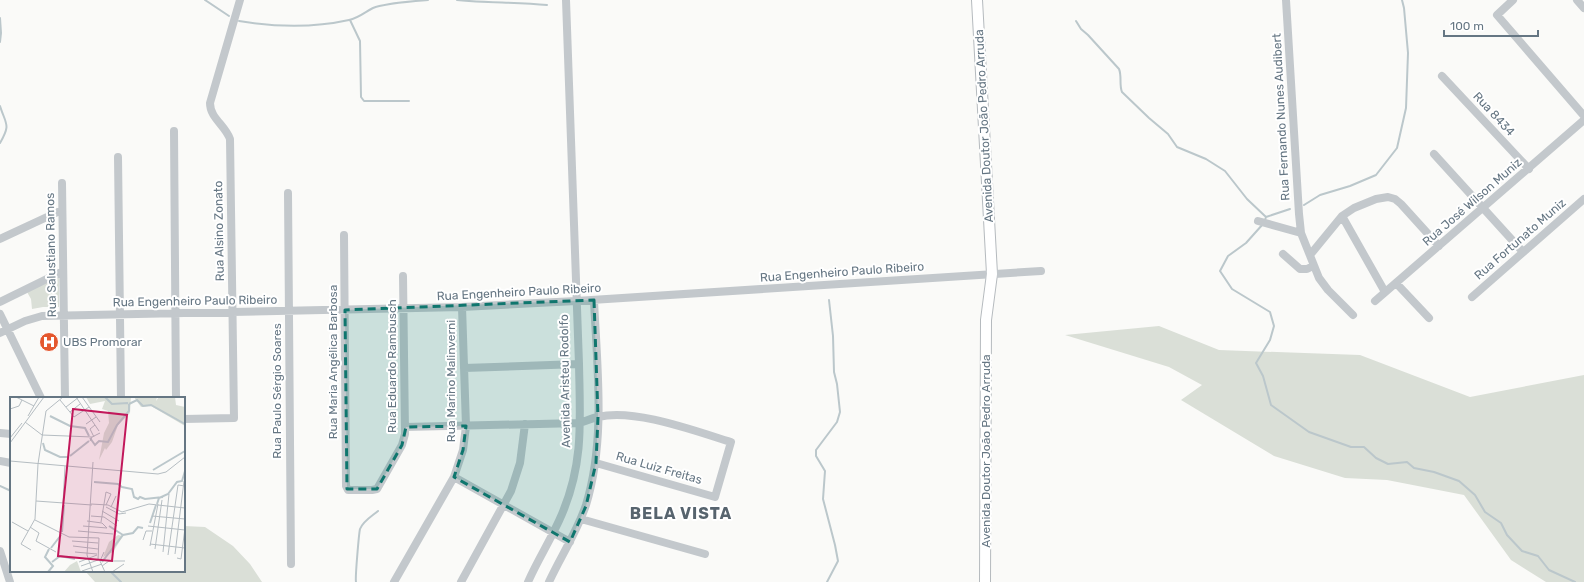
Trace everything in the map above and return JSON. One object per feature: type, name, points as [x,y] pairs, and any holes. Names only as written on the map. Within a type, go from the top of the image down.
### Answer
[{"type":"main road","name":"Avenida Doutor João Pedro Arruda","points":[[977,0],[991,252],[987,270],[992,274],[987,280],[985,289],[985,582]]},
{"type":"street","name":"Rua Alsino Zonato","points":[[185,419],[234,418],[230,139],[226,130],[211,113],[210,102],[240,0]]},
{"type":"street","name":"Avenida Aristeu Rodolfo","points":[[528,581],[554,533],[569,496],[577,466],[580,423],[567,0]]},
{"type":"street","name":"Rua Fernando Nunes Audibert","points":[[1286,0],[1298,214],[1301,233]]},
{"type":"street","points":[[1513,0],[1497,15],[1584,116]]},
{"type":"street","points":[[1577,0],[1584,8]]},
{"type":"street","name":"Rua 8434","points":[[1442,76],[1529,169]]},
{"type":"street","name":"Rua José Wilson Muniz","points":[[1375,301],[1584,120]]},
{"type":"street","points":[[174,131],[176,397]]},
{"type":"street","points":[[1434,154],[1523,252]]},
{"type":"street","points":[[118,157],[121,397]]},
{"type":"street","name":"Rua Salustiano Ramos","points":[[62,183],[65,397]]},
{"type":"street","name":"Rua Paulo Sérgio Soares","points":[[288,193],[291,564]]},
{"type":"street","points":[[1310,255],[1342,216],[1363,203],[1388,197],[1395,199],[1439,246]]},
{"type":"street","name":"Rua Fortunato Muniz","points":[[1472,297],[1584,199]]},
{"type":"street","points":[[0,239],[62,210]]},
{"type":"street","points":[[1342,216],[1385,292]]},
{"type":"street","points":[[1258,221],[1301,233],[1319,278],[1328,290],[1353,315]]},
{"type":"street","name":"Rua Maria Angélica Barbosa","points":[[344,235],[347,489]]},
{"type":"street","points":[[1283,254],[1300,269],[1307,269],[1313,266]]},
{"type":"street","points":[[0,302],[63,271]]},
{"type":"street","name":"Rua Engenheiro Paulo Ribeiro","points":[[4,331],[34,318],[64,316],[462,307],[594,300],[1041,271]]},
{"type":"street","name":"Rua Eduardo Rambusch","points":[[347,489],[377,489],[404,439],[403,276]]},
{"type":"street","points":[[1396,283],[1429,318]]},
{"type":"street","points":[[549,582],[581,519],[591,487],[596,463],[598,417],[594,300]]},
{"type":"street","name":"Rua Marino Malinverni","points":[[394,582],[454,477],[463,450],[466,426],[462,307]]},
{"type":"street","points":[[0,314],[4,331],[40,397]]},
{"type":"street","points":[[464,368],[578,364]]},
{"type":"street","name":"Rua Luiz Freitas","points":[[596,463],[715,497],[731,442],[650,419],[616,416],[598,417]]},
{"type":"street","points":[[405,427],[580,423],[598,417]]},
{"type":"street","points":[[461,582],[505,505],[517,477],[525,424]]},
{"type":"street","points":[[0,433],[10,434]]},
{"type":"street","points":[[0,461],[10,463]]},
{"type":"street","points":[[454,477],[570,542]]},
{"type":"street","points":[[581,519],[705,554]]},
{"type":"street","points":[[0,551],[10,582]]},
{"type":"highlighted area","points":[[594,300],[598,417],[596,463],[586,506],[570,542],[454,477],[463,450],[466,426],[406,427],[402,445],[377,489],[347,489],[345,310]]},
{"type":"shaded area","points":[[59,276],[59,307],[32,309],[31,299],[27,292]]},
{"type":"shaded area","points":[[1159,326],[1219,350],[1360,355],[1470,397],[1584,375],[1584,582],[1546,582],[1511,560],[1464,495],[1387,480],[1345,478],[1274,456],[1181,400],[1202,385],[1169,367],[1065,335]]},
{"type":"shaded area","points":[[185,526],[205,527],[233,546],[250,564],[262,582],[95,582],[86,572],[185,572]]},
{"type":"waterway","points":[[205,0],[229,16]]},
{"type":"waterway","points":[[239,21],[294,26],[335,23],[353,19],[378,6],[400,2],[428,0]]},
{"type":"waterway","points":[[457,0],[547,5]]},
{"type":"waterway","points":[[1304,205],[1320,195],[1350,186],[1376,175],[1397,148],[1406,108],[1408,53],[1402,0]]},
{"type":"waterway","points":[[0,18],[0,42]]},
{"type":"waterway","points":[[350,20],[360,41],[361,97],[364,101],[409,101]]},
{"type":"waterway","points":[[1076,21],[1081,29],[1119,69],[1122,92],[1168,134],[1177,147],[1206,159],[1225,171],[1247,199],[1266,217]]},
{"type":"waterway","points":[[0,106],[6,121],[5,132],[0,143]]},
{"type":"waterway","points":[[1265,220],[1266,217],[1290,209]]},
{"type":"waterway","points":[[1263,224],[1246,243],[1228,256],[1220,271],[1232,289],[1270,312],[1274,326],[1270,340],[1256,363],[1263,376],[1271,405],[1309,432],[1351,447],[1364,447],[1376,458],[1388,464],[1407,462],[1414,468],[1434,472],[1459,481],[1475,495],[1485,512],[1501,523],[1507,535],[1522,551],[1538,556],[1549,570],[1575,582]]},
{"type":"waterway","points":[[827,582],[838,561],[823,499],[825,471],[816,456],[816,450],[837,422],[840,412],[834,372],[833,336],[829,300]]},
{"type":"waterway","points":[[0,486],[10,491]]},
{"type":"waterway","points":[[356,582],[360,529],[365,521],[378,511]]},
{"type":"waterway","points":[[111,572],[121,582]]},
{"type":"place","name":"UBS Promorar","points":[[49,342]]},
{"type":"district","name":"BELA VISTA","points":[[681,513]]}]
